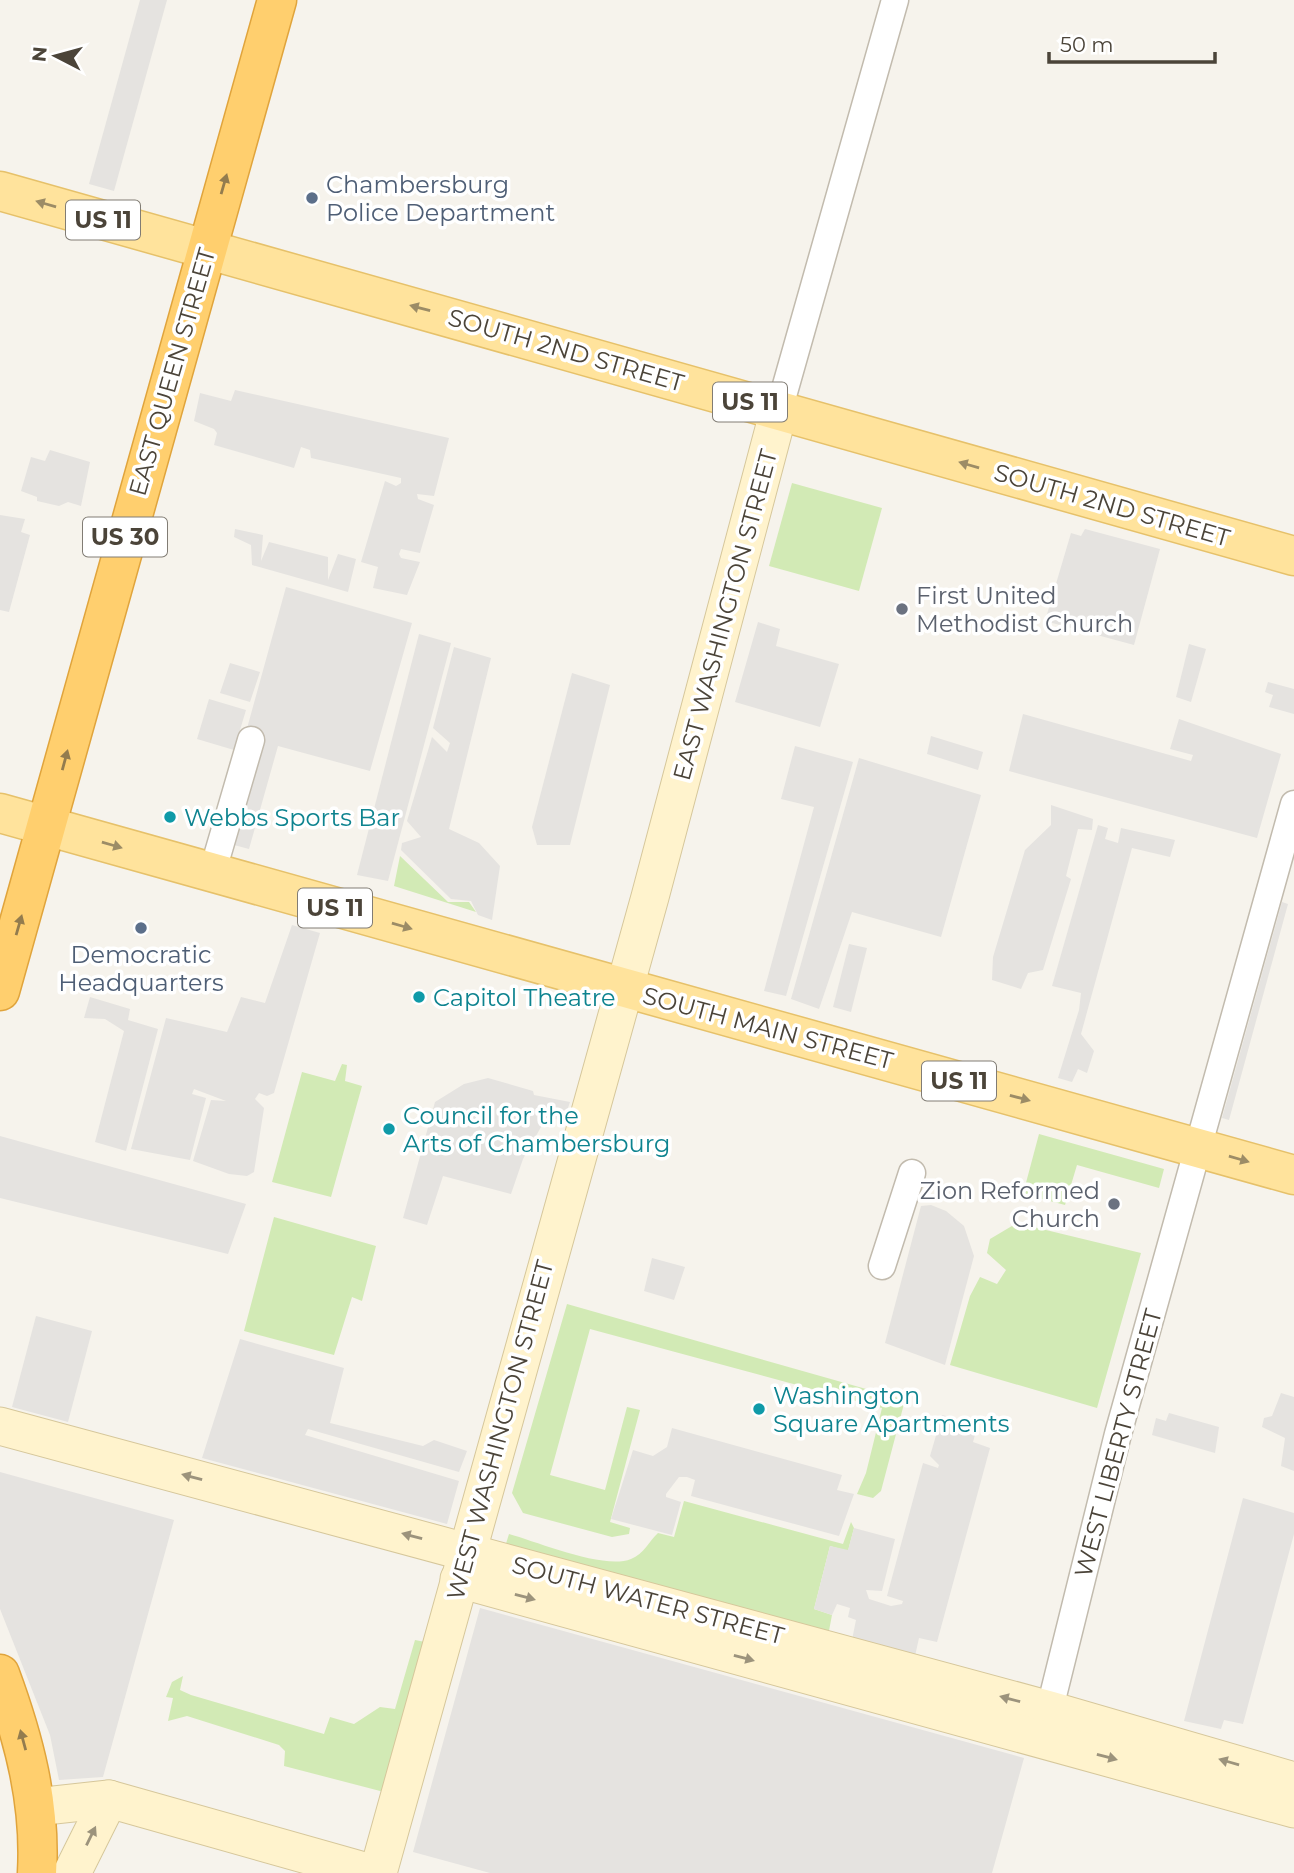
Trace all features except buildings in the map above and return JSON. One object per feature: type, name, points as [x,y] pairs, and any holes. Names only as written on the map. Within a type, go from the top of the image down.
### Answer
[{"type":"highway","name":"EAST QUEEN STREET","points":[[47,826],[277,0]]},
{"type":"highway","name":"US 30","points":[[0,991],[47,826]]},
{"type":"highway","points":[[0,1674],[25,1746],[36,1807],[37,1873]]},
{"type":"main road","name":"SOUTH 2ND STREET","points":[[0,191],[1294,556]]},
{"type":"main road","name":"SOUTH MAIN STREET","points":[[0,813],[1294,1175]]},
{"type":"street","name":"EAST WASHINGTON STREET","points":[[624,988],[779,410],[895,0]]},
{"type":"street","points":[[218,853],[251,740]]},
{"type":"street","name":"WEST LIBERTY STREET","points":[[1046,1725],[1118,1434],[1294,804]]},
{"type":"street","name":"WEST WASHINGTON STREET","points":[[378,1873],[624,988]]},
{"type":"street","points":[[882,1266],[912,1173]]},
{"type":"street","name":"SOUTH WATER STREET","points":[[0,1426],[463,1565],[1046,1725],[1294,1781]]},
{"type":"street","name":"SOUTH WATER STREET","points":[[1046,1725],[1294,1809]]},
{"type":"street","points":[[72,1873],[109,1799]]},
{"type":"street","points":[[36,1807],[109,1799],[372,1873]]},
{"type":"green space","points":[[792,483],[882,508],[859,591],[769,566]]},
{"type":"green space","points":[[400,856],[448,902],[469,902],[476,912],[394,886]]},
{"type":"green space","points":[[342,1064],[347,1065],[345,1081],[362,1086],[331,1197],[272,1182],[302,1072],[335,1081]]},
{"type":"green space","points":[[1039,1134],[1164,1169],[1159,1188],[1077,1165],[1065,1205],[1023,1194]]},
{"type":"green space","points":[[274,1217],[376,1246],[362,1301],[352,1297],[334,1355],[244,1331]]},
{"type":"green space","points":[[1017,1223],[1141,1253],[1097,1408],[950,1365],[970,1296],[980,1277],[997,1284],[1006,1270],[987,1253],[990,1239]]},
{"type":"green space","points":[[567,1304],[905,1400],[881,1491],[873,1498],[857,1494],[866,1473],[882,1408],[590,1329],[550,1475],[605,1490],[627,1407],[640,1410],[610,1522],[630,1528],[629,1534],[612,1537],[523,1513],[512,1493]]},
{"type":"green space","points":[[684,1501],[843,1544],[851,1522],[854,1528],[848,1551],[830,1546],[814,1609],[832,1615],[828,1636],[504,1550],[509,1534],[588,1558],[605,1561],[631,1559],[643,1551],[658,1533],[674,1537]]},
{"type":"green space","points":[[415,1640],[425,1642],[384,1792],[284,1766],[285,1751],[279,1745],[187,1716],[168,1721],[173,1698],[166,1697],[172,1682],[183,1676],[180,1690],[191,1695],[324,1734],[330,1717],[354,1724],[380,1707],[395,1709]]},
{"type":"shaded area","points":[[140,0],[167,0],[114,191],[89,184]]},
{"type":"shaded area","points":[[235,390],[449,438],[434,496],[417,494],[418,499],[434,505],[420,553],[401,549],[399,554],[401,558],[420,562],[407,595],[373,588],[378,567],[361,562],[385,481],[396,486],[401,483],[401,478],[311,458],[310,450],[301,447],[294,468],[214,445],[217,433],[214,429],[194,421],[200,393],[231,401]]},
{"type":"shaded area","points":[[50,450],[90,462],[81,506],[68,502],[59,506],[37,501],[37,497],[21,491],[31,457],[45,461]]},
{"type":"shaded area","points":[[0,515],[25,519],[21,532],[30,535],[9,612],[0,610]]},
{"type":"shaded area","points":[[235,529],[263,535],[261,561],[269,542],[328,557],[328,580],[338,554],[356,559],[348,592],[252,565],[251,545],[234,537]]},
{"type":"shaded area","points":[[1085,529],[1160,549],[1134,645],[1045,621],[1071,533],[1081,536]]},
{"type":"shaded area","points":[[286,587],[412,623],[370,771],[278,746],[249,849],[234,845],[264,738],[246,732]]},
{"type":"shaded area","points":[[758,622],[780,629],[776,646],[839,664],[820,727],[735,702]]},
{"type":"shaded area","points":[[419,634],[451,643],[388,881],[357,875]]},
{"type":"shaded area","points":[[1189,644],[1206,649],[1191,702],[1176,697]]},
{"type":"shaded area","points":[[454,647],[491,658],[449,829],[479,843],[500,866],[492,920],[478,915],[471,901],[451,899],[401,850],[402,843],[421,837],[407,821],[432,737],[447,752],[450,743],[433,728]]},
{"type":"shaded area","points":[[230,663],[260,672],[250,702],[220,693]]},
{"type":"shaded area","points":[[572,673],[610,685],[570,845],[537,845],[532,827]]},
{"type":"shaded area","points":[[1268,682],[1294,689],[1294,714],[1269,707],[1273,695],[1265,692]]},
{"type":"shaded area","points":[[209,699],[246,710],[234,750],[197,739]]},
{"type":"shaded area","points":[[1023,714],[1191,761],[1193,755],[1170,749],[1179,719],[1281,754],[1257,838],[1009,771]]},
{"type":"shaded area","points":[[931,736],[983,752],[978,770],[927,754]]},
{"type":"shaded area","points":[[795,746],[853,762],[786,996],[764,991],[814,807],[781,799]]},
{"type":"shaded area","points":[[859,758],[981,795],[941,937],[852,912],[819,1009],[791,999]]},
{"type":"shaded area","points":[[1051,805],[1093,819],[1092,830],[1078,829],[1066,876],[1071,879],[1043,970],[1028,973],[1021,989],[992,980],[993,957],[1025,850],[1051,825]]},
{"type":"shaded area","points":[[1098,825],[1108,828],[1105,839],[1118,843],[1121,828],[1175,840],[1170,857],[1132,848],[1081,1034],[1094,1051],[1087,1073],[1078,1069],[1072,1082],[1058,1078],[1079,1010],[1081,993],[1052,986]]},
{"type":"shaded area","points":[[1282,902],[1288,904],[1229,1120],[1222,1118]]},
{"type":"shaded area","points":[[292,925],[320,933],[274,1093],[267,1096],[259,1093],[255,1099],[264,1108],[254,1172],[247,1176],[229,1174],[193,1161],[211,1100],[226,1101],[194,1089],[192,1094],[206,1098],[190,1160],[131,1149],[166,1018],[227,1032],[241,997],[265,1003]]},
{"type":"shaded area","points":[[849,944],[867,948],[851,1012],[833,1007]]},
{"type":"shaded area","points":[[90,997],[130,1009],[128,1020],[158,1029],[126,1151],[95,1142],[124,1031],[105,1019],[84,1018]]},
{"type":"shaded area","points":[[488,1078],[533,1091],[534,1095],[570,1102],[564,1120],[554,1119],[541,1127],[523,1159],[511,1194],[443,1176],[427,1225],[403,1218],[435,1102],[464,1084]]},
{"type":"shaded area","points":[[0,1136],[246,1204],[228,1254],[0,1198]]},
{"type":"shaded area","points":[[931,1205],[946,1211],[964,1226],[974,1256],[945,1365],[885,1343],[921,1206]]},
{"type":"shaded area","points":[[652,1258],[685,1267],[674,1300],[644,1291]]},
{"type":"shaded area","points":[[36,1316],[92,1331],[68,1422],[12,1407]]},
{"type":"shaded area","points":[[240,1339],[344,1368],[330,1423],[423,1446],[434,1440],[467,1451],[459,1472],[308,1429],[305,1435],[459,1481],[447,1524],[202,1458]]},
{"type":"shaded area","points":[[1281,1393],[1294,1397],[1294,1471],[1281,1466],[1285,1438],[1262,1427],[1264,1418],[1272,1416]]},
{"type":"shaded area","points":[[1169,1413],[1219,1427],[1215,1453],[1152,1435],[1156,1418],[1166,1421]]},
{"type":"shaded area","points":[[942,1415],[978,1424],[973,1442],[990,1448],[937,1642],[919,1638],[915,1656],[852,1640],[856,1620],[848,1617],[850,1608],[837,1604],[832,1615],[814,1609],[830,1546],[848,1550],[854,1528],[895,1539],[882,1591],[866,1590],[869,1599],[891,1606],[902,1604],[903,1601],[887,1596],[923,1463],[938,1468],[939,1465],[930,1456]]},
{"type":"shaded area","points":[[672,1428],[842,1475],[837,1490],[854,1494],[839,1536],[691,1496],[695,1480],[687,1477],[679,1477],[666,1494],[666,1497],[681,1502],[672,1535],[611,1519],[633,1450],[653,1456],[667,1447]]},
{"type":"shaded area","points":[[0,1472],[174,1520],[103,1777],[59,1780],[50,1735],[0,1609]]},
{"type":"shaded area","points":[[1243,1498],[1294,1513],[1294,1534],[1243,1724],[1224,1720],[1221,1729],[1184,1721]]},
{"type":"shaded area","points":[[480,1608],[1024,1758],[992,1873],[490,1873],[413,1852]]},
{"type":"place","name":"Chambersburg Police Department","points":[[312,198]]},
{"type":"place","name":"First United Methodist Church","points":[[902,609]]},
{"type":"place","name":"Webbs Sports Bar","points":[[170,817]]},
{"type":"place","name":"Democratic Headquarters","points":[[141,928]]},
{"type":"place","name":"Capitol Theatre","points":[[419,997]]},
{"type":"place","name":"Council for the Arts of Chambersburg","points":[[389,1129]]},
{"type":"place","name":"Zion Reformed Church","points":[[1114,1204]]},
{"type":"place","name":"Washington Square Apartments","points":[[759,1409]]}]
